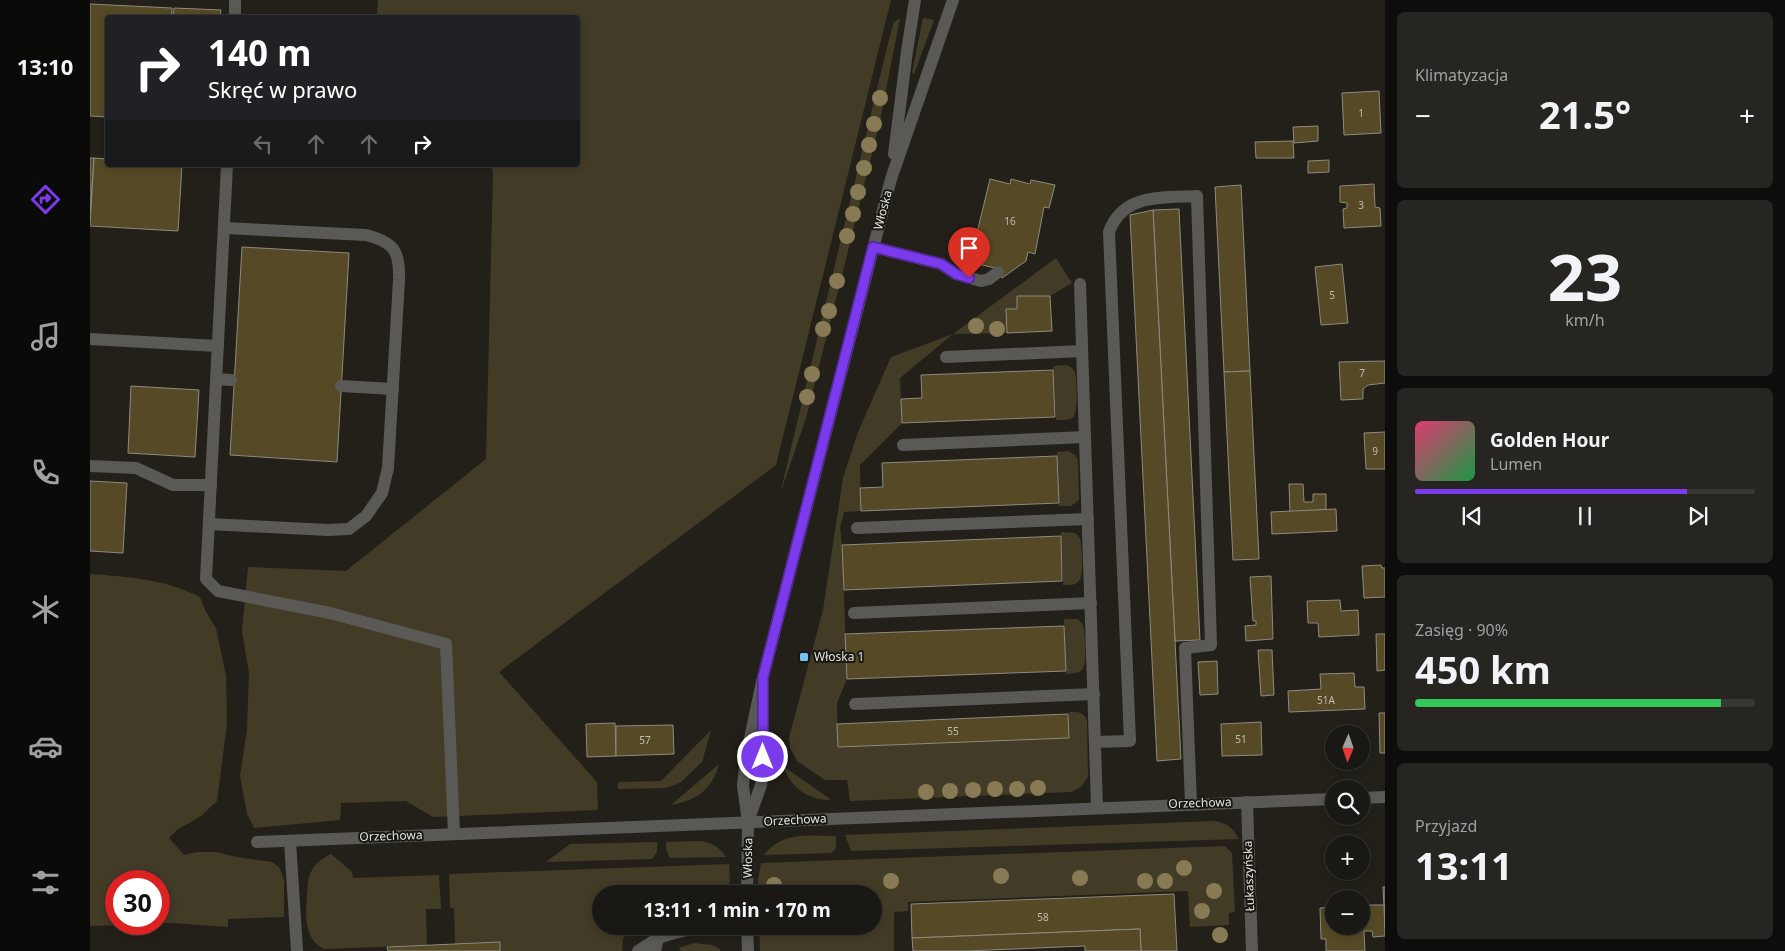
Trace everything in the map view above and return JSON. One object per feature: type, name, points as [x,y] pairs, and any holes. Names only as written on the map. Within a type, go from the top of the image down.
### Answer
[{"type":"street","points":[[234,15],[235,0]]},
{"type":"street","name":"Włoska","points":[[891,178],[915,0]]},
{"type":"street","name":"Włoska","points":[[747,885],[748,822],[761,785],[763,677],[891,178],[953,0]]},
{"type":"street","points":[[227,167],[206,579],[218,591],[330,613],[446,644],[454,834]]},
{"type":"street","points":[[1095,742],[1130,741],[1109,232],[1120,213],[1139,200],[1197,196],[1211,645],[1185,648],[1191,804]]},
{"type":"street","points":[[209,524],[348,529],[366,516],[382,493],[388,468],[393,389],[399,264],[393,248],[381,239],[366,235],[224,228]]},
{"type":"street","points":[[873,247],[941,264],[956,274],[981,281],[989,279],[998,272]]},
{"type":"street","points":[[1080,284],[1098,807]]},
{"type":"street","points":[[90,339],[218,346]]},
{"type":"street","points":[[946,357],[1082,351]]},
{"type":"street","points":[[217,379],[231,380]]},
{"type":"street","points":[[341,386],[393,389]]},
{"type":"street","points":[[903,445],[1085,437]]},
{"type":"street","points":[[90,466],[136,468],[173,485],[211,485]]},
{"type":"street","points":[[857,528],[1088,520]]},
{"type":"street","points":[[854,614],[1091,603]]},
{"type":"street","points":[[855,704],[1094,694]]},
{"type":"street","points":[[1370,798],[1385,797]]},
{"type":"street","name":"Orzechowa","points":[[257,842],[1325,799]]},
{"type":"street","name":"Łukaszyńska","points":[[1247,802],[1252,951]]},
{"type":"street","points":[[290,841],[297,951]]},
{"type":"street","points":[[638,951],[658,938],[666,935]]},
{"type":"street","points":[[747,935],[748,951]]},
{"type":"street","points":[[655,951],[658,938]]},
{"type":"shaded area","points":[[378,0],[891,0],[776,465],[499,672],[597,782],[598,810],[433,817],[406,801],[341,803],[340,820],[254,828],[247,814],[240,776],[247,730],[249,673],[242,631],[248,567],[346,571],[486,459],[492,167],[580,167],[580,15],[377,15]]},
{"type":"shaded area","points":[[900,18],[880,121],[806,418],[780,494],[888,43],[894,22]]},
{"type":"shaded area","points":[[923,18],[934,20],[914,74],[912,73]]},
{"type":"shaded area","points":[[1056,258],[1072,283],[1050,296],[1017,296],[1017,309],[1006,309],[1007,333],[953,334]]},
{"type":"shaded area","points":[[953,334],[900,378],[902,423],[860,465],[861,511],[844,512],[840,528],[847,679],[837,703],[838,747],[1069,738],[1069,712],[1077,712],[1082,714],[1087,721],[1088,777],[1081,787],[1072,792],[850,801],[847,780],[825,780],[797,761],[790,748],[789,738],[823,610],[843,478],[858,432],[891,357]]},
{"type":"shaded area","points":[[1066,365],[1072,368],[1076,375],[1076,408],[1074,416],[1070,419],[1056,420],[1053,366]]},
{"type":"shaded area","points":[[1068,451],[1075,455],[1078,460],[1079,500],[1071,506],[1059,506],[1057,452]]},
{"type":"shaded area","points":[[1061,532],[1075,533],[1080,538],[1082,574],[1078,582],[1073,585],[1063,585]]},
{"type":"shaded area","points":[[90,574],[133,578],[160,583],[174,586],[200,597],[206,612],[216,628],[226,676],[227,724],[217,801],[201,816],[177,830],[169,838],[184,855],[197,852],[216,852],[272,862],[279,867],[284,879],[284,917],[228,919],[228,927],[170,923],[170,870],[105,870],[105,926],[90,926]]},
{"type":"shaded area","points":[[1064,619],[1078,619],[1083,625],[1085,661],[1082,670],[1077,673],[1066,674]]},
{"type":"shaded area","points":[[711,730],[702,762],[680,783],[666,788],[618,789],[618,782],[661,781]]},
{"type":"shaded area","points":[[719,764],[708,787],[696,797],[671,805]]},
{"type":"shaded area","points":[[783,766],[830,800],[813,797],[800,791]]},
{"type":"shaded area","points":[[1214,821],[1229,826],[1239,839],[851,851],[845,835]]},
{"type":"shaded area","points":[[797,836],[836,836],[836,848],[831,853],[764,855],[771,847],[788,838]]},
{"type":"shaded area","points":[[699,841],[715,846],[726,857],[670,858],[666,849],[666,842]]},
{"type":"shaded area","points":[[657,842],[657,852],[652,859],[546,862],[570,844]]},
{"type":"shaded area","points":[[1225,846],[1232,853],[1235,912],[1229,913],[1229,925],[1190,927],[1188,891],[908,902],[908,911],[894,912],[894,951],[760,951],[759,935],[882,935],[882,885],[758,885],[761,863]]},
{"type":"shaded area","points":[[331,854],[352,872],[353,878],[439,875],[441,909],[426,909],[427,945],[324,949],[317,944],[312,939],[307,925],[308,880],[315,866]]},
{"type":"shaded area","points":[[729,864],[730,881],[728,885],[592,885],[592,935],[626,935],[623,939],[622,951],[500,951],[500,943],[455,944],[454,908],[450,908],[449,874]]},
{"type":"shaded area","points":[[694,943],[712,945],[720,949],[720,951],[680,951],[679,948]]},
{"type":"building","points":[[90,4],[172,8],[172,15],[105,15],[105,117],[90,116]]},
{"type":"building","points":[[174,8],[221,10],[220,15],[173,15]]},
{"type":"building","points":[[1379,91],[1381,133],[1344,135],[1342,93]]},
{"type":"building","points":[[1318,126],[1318,141],[1294,143],[1293,127]]},
{"type":"building","points":[[1293,141],[1294,158],[1256,158],[1255,142]]},
{"type":"building","points":[[90,158],[94,158],[90,215]]},
{"type":"building","points":[[94,158],[105,159],[105,167],[182,167],[178,231],[90,226]]},
{"type":"building","points":[[1329,160],[1329,172],[1308,173],[1308,161]]},
{"type":"building","points":[[990,179],[1010,184],[1011,179],[1030,184],[1031,180],[1055,185],[1049,208],[1044,207],[1035,254],[1028,252],[1026,261],[1002,278],[995,268],[970,262]]},
{"type":"building","points":[[1374,184],[1375,207],[1380,208],[1381,226],[1344,228],[1343,209],[1347,208],[1347,203],[1340,202],[1340,186]]},
{"type":"building","points":[[1241,185],[1250,371],[1224,372],[1215,187]]},
{"type":"building","points":[[1179,209],[1200,640],[1175,641],[1153,210]]},
{"type":"building","points":[[1153,210],[1181,759],[1157,761],[1130,215]]},
{"type":"building","points":[[242,247],[349,253],[337,462],[230,455]]},
{"type":"building","points":[[1342,264],[1348,323],[1321,325],[1315,267]]},
{"type":"building","points":[[1017,296],[1050,296],[1052,331],[1007,333],[1006,309],[1017,309]]},
{"type":"building","points":[[1385,361],[1385,383],[1368,385],[1363,389],[1363,399],[1341,400],[1339,362]]},
{"type":"building","points":[[1053,370],[1055,417],[902,423],[901,399],[922,398],[921,375]]},
{"type":"building","points":[[1250,371],[1259,559],[1233,560],[1224,372]]},
{"type":"building","points":[[131,386],[199,390],[195,457],[128,453]]},
{"type":"building","points":[[1385,432],[1385,469],[1366,469],[1364,433]]},
{"type":"building","points":[[1057,456],[1059,503],[861,511],[860,488],[883,487],[882,463]]},
{"type":"building","points":[[90,481],[127,483],[123,553],[90,551]]},
{"type":"building","points":[[1289,484],[1303,484],[1304,502],[1313,502],[1313,494],[1326,494],[1326,510],[1290,512]]},
{"type":"building","points":[[1336,509],[1337,531],[1272,534],[1271,512]]},
{"type":"building","points":[[1061,536],[1062,581],[844,590],[842,545]]},
{"type":"building","points":[[1381,565],[1382,568],[1385,568],[1385,597],[1364,598],[1362,566]]},
{"type":"building","points":[[1271,576],[1273,639],[1246,641],[1245,626],[1256,625],[1256,621],[1253,621],[1250,577]]},
{"type":"building","points":[[1340,600],[1341,611],[1358,610],[1359,635],[1319,637],[1318,623],[1308,623],[1307,601]]},
{"type":"building","points":[[1064,626],[1066,671],[847,679],[845,634]]},
{"type":"building","points":[[1376,634],[1385,634],[1385,670],[1377,671]]},
{"type":"building","points":[[1258,650],[1272,650],[1274,695],[1261,696]]},
{"type":"building","points":[[1217,661],[1218,694],[1200,695],[1198,662]]},
{"type":"building","points":[[1354,673],[1355,687],[1364,687],[1365,709],[1289,712],[1288,691],[1321,689],[1320,674]]},
{"type":"building","points":[[1379,713],[1385,713],[1385,753],[1380,753]]},
{"type":"building","points":[[1068,714],[1069,738],[838,747],[837,724]]},
{"type":"building","points":[[1261,722],[1262,755],[1222,756],[1221,724]]},
{"type":"building","points":[[615,723],[616,756],[587,757],[586,724]]},
{"type":"building","points":[[673,725],[674,754],[616,756],[616,726]]},
{"type":"building","points":[[1383,887],[1385,887],[1385,928]]},
{"type":"building","points":[[1174,894],[1177,951],[1141,951],[1140,929],[912,938],[911,904]]},
{"type":"building","points":[[1370,905],[1384,905],[1385,936],[1373,937],[1372,931],[1370,931]]},
{"type":"building","points":[[1320,908],[1325,908],[1325,935],[1364,935],[1365,951],[1326,951],[1326,939],[1321,939]]},
{"type":"building","points":[[1140,929],[1141,951],[1085,951],[1085,946],[966,951],[913,951],[912,938]]},
{"type":"building","points":[[500,942],[500,951],[388,951],[387,947]]},
{"type":"place","name":"Włoska 1","points":[[804,657]]},
{"type":"route","points":[[763,757],[763,677],[873,247],[941,264],[956,274],[969,278]]}]
